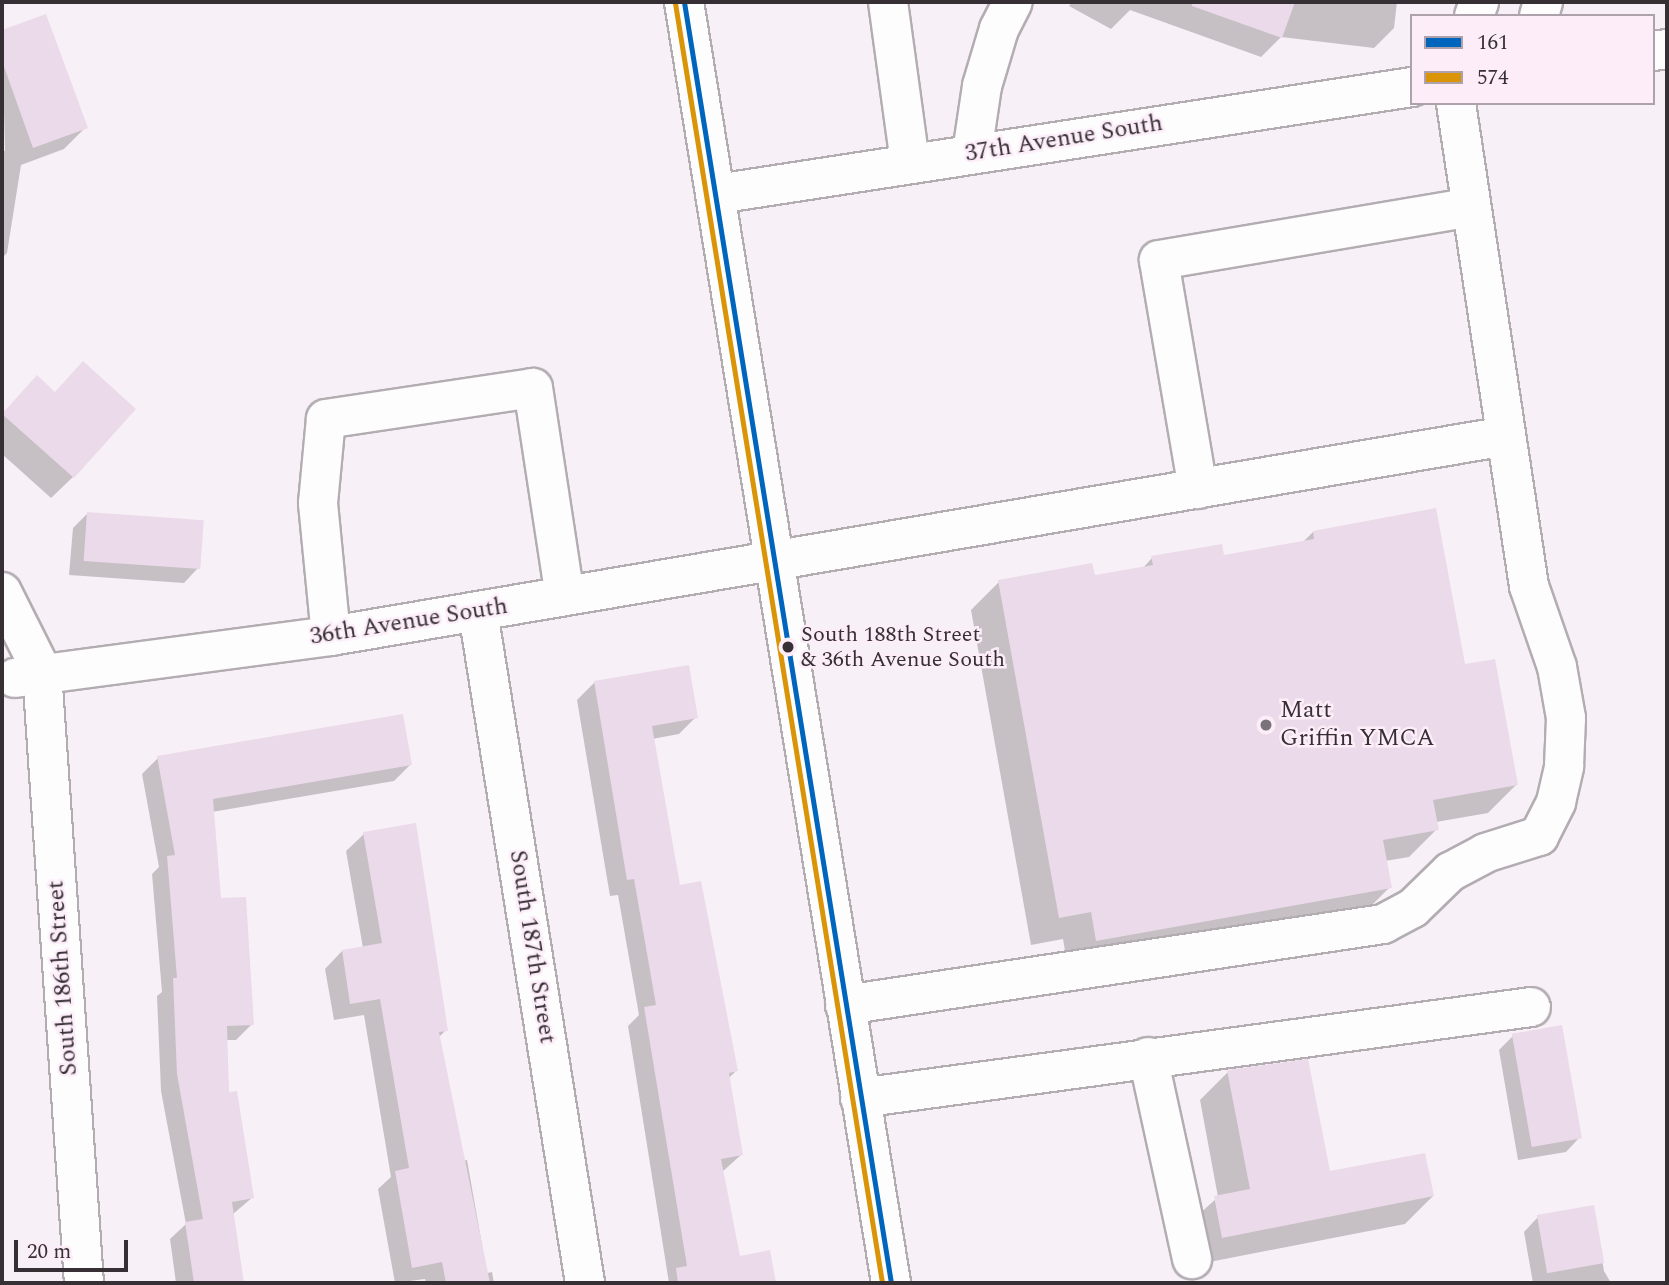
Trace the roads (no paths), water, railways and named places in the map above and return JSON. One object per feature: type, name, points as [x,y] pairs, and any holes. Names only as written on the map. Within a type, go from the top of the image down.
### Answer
[{"type":"street","points":[[684,2],[891,1283]]},
{"type":"street","points":[[888,2],[910,163]]},
{"type":"street","points":[[972,153],[982,86],[999,29],[1013,2]]},
{"type":"street","name":"37th Avenue South","points":[[717,194],[1410,87]]},
{"type":"street","points":[[845,1005],[1383,924],[1413,908],[1450,872],[1485,853],[1539,836],[1556,802],[1564,766],[1566,718],[1557,667],[1529,586],[1456,105]]},
{"type":"street","points":[[1198,489],[1160,260],[1471,207]]},
{"type":"street","points":[[331,636],[318,503],[326,419],[533,388],[565,596]]},
{"type":"street","name":"36th Avenue South","points":[[15,682],[478,612],[1506,436]]},
{"type":"street","points":[[2,592],[15,682]]},
{"type":"street","name":"South 187th Street","points":[[478,612],[585,1283]]},
{"type":"street","name":"South 186th Street","points":[[15,682],[84,1283]]},
{"type":"street","points":[[860,1098],[1531,1007]]},
{"type":"street","points":[[1148,1057],[1192,1259]]},
{"type":"place","name":"South 188th Street & 36th Avenue South","points":[[788,647]]},
{"type":"place","name":"Matt Griffin YMCA","points":[[1266,725]]}]
